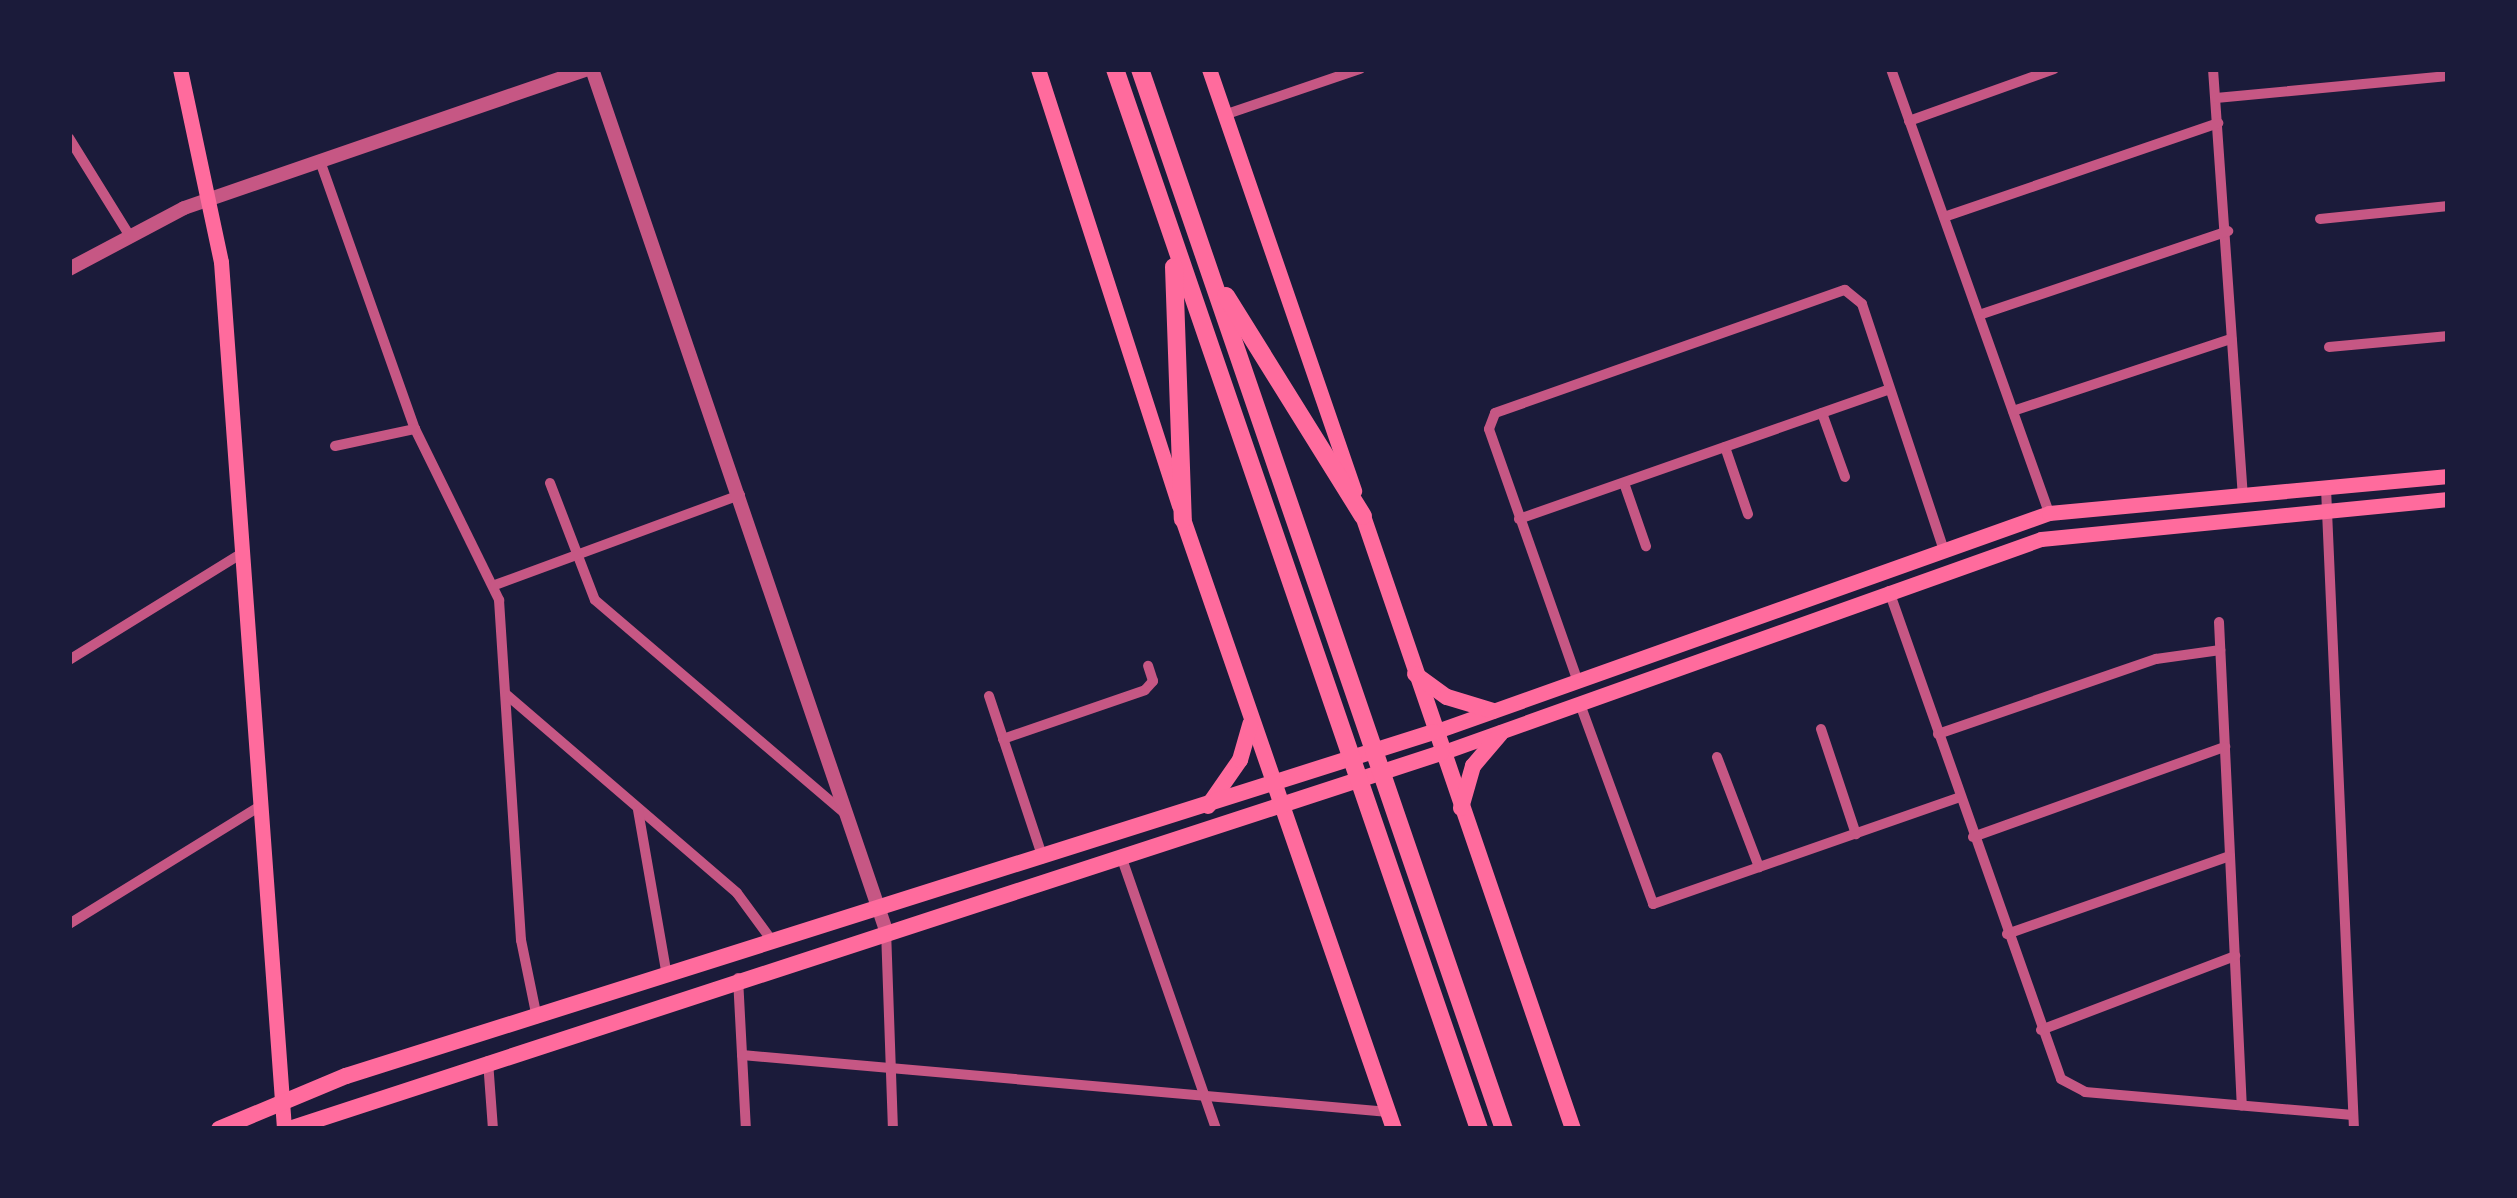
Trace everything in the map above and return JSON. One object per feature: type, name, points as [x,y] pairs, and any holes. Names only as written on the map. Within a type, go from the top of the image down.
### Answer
[{"type":"highway","points":[[1115,69],[1480,1129]]},
{"type":"highway","points":[[1140,69],[1504,1129]]},
{"type":"highway","points":[[1169,226],[1180,327],[1183,519]]},
{"type":"highway","points":[[1201,248],[1363,516]]},
{"type":"main road","points":[[180,69],[221,262],[286,1129],[738,978],[1441,754],[1889,591],[2078,531],[2448,499]]},
{"type":"main road","points":[[1038,69],[1183,519],[1391,1120]]},
{"type":"main road","points":[[1208,69],[1573,1129]]},
{"type":"main road","points":[[219,1129],[285,1096],[1203,811],[2049,513],[2448,476]]},
{"type":"main road","points":[[1414,674],[1447,698],[1493,711]]},
{"type":"main road","points":[[1203,811],[1240,760],[1251,717]]},
{"type":"main road","points":[[1461,809],[1473,766],[1501,733]]},
{"type":"street","points":[[69,269],[128,233],[208,200],[590,69],[882,909],[894,1066],[893,1129]]},
{"type":"street","points":[[1225,115],[1360,69]]},
{"type":"street","points":[[1891,69],[2049,513]]},
{"type":"street","points":[[1910,121],[2054,69]]},
{"type":"street","points":[[2213,69],[2243,493]]},
{"type":"street","points":[[2343,69],[2344,86]]},
{"type":"street","points":[[2216,98],[2448,76]]},
{"type":"street","points":[[1944,217],[2218,123]]},
{"type":"street","points":[[69,138],[128,233]]},
{"type":"street","points":[[320,161],[415,429],[477,568],[495,585],[507,695],[521,940],[537,1018]]},
{"type":"street","points":[[2320,218],[2448,206]]},
{"type":"street","points":[[1978,315],[2228,231]]},
{"type":"street","points":[[1577,679],[1489,429],[1495,412],[1845,290],[1862,304],[1943,547]]},
{"type":"street","points":[[2329,347],[2448,336]]},
{"type":"street","points":[[2013,411],[2231,339]]},
{"type":"street","points":[[1519,520],[1888,390]]},
{"type":"street","points":[[1822,413],[1845,477]]},
{"type":"street","points":[[334,446],[415,429]]},
{"type":"street","points":[[1725,447],[1748,514]]},
{"type":"street","points":[[550,483],[574,555],[595,599],[854,821]]},
{"type":"street","points":[[1624,483],[1646,546]]},
{"type":"street","points":[[2326,488],[2354,1129]]},
{"type":"street","points":[[495,585],[740,495]]},
{"type":"street","points":[[69,660],[244,552]]},
{"type":"street","points":[[1889,591],[2057,1074],[2078,1090],[2354,1114]]},
{"type":"street","points":[[2219,622],[2242,1105]]},
{"type":"street","points":[[1938,734],[2156,659],[2220,650]]},
{"type":"street","points":[[1003,740],[1145,690],[1153,681],[1148,666]]},
{"type":"street","points":[[507,695],[737,893],[773,942]]},
{"type":"street","points":[[988,696],[1042,858]]},
{"type":"street","points":[[1580,704],[1651,903],[1960,797]]},
{"type":"street","points":[[1821,729],[1856,834]]},
{"type":"street","points":[[1973,837],[2224,747]]},
{"type":"street","points":[[1717,757],[1759,867]]},
{"type":"street","points":[[69,924],[263,804]]},
{"type":"street","points":[[638,810],[667,976]]},
{"type":"street","points":[[1121,856],[1216,1129]]},
{"type":"street","points":[[2007,934],[2230,856]]},
{"type":"street","points":[[2041,1030],[2235,956]]},
{"type":"street","points":[[738,978],[746,1129]]},
{"type":"street","points":[[742,1055],[1204,1095],[1391,1120]]},
{"type":"street","points":[[488,1060],[493,1129]]}]
